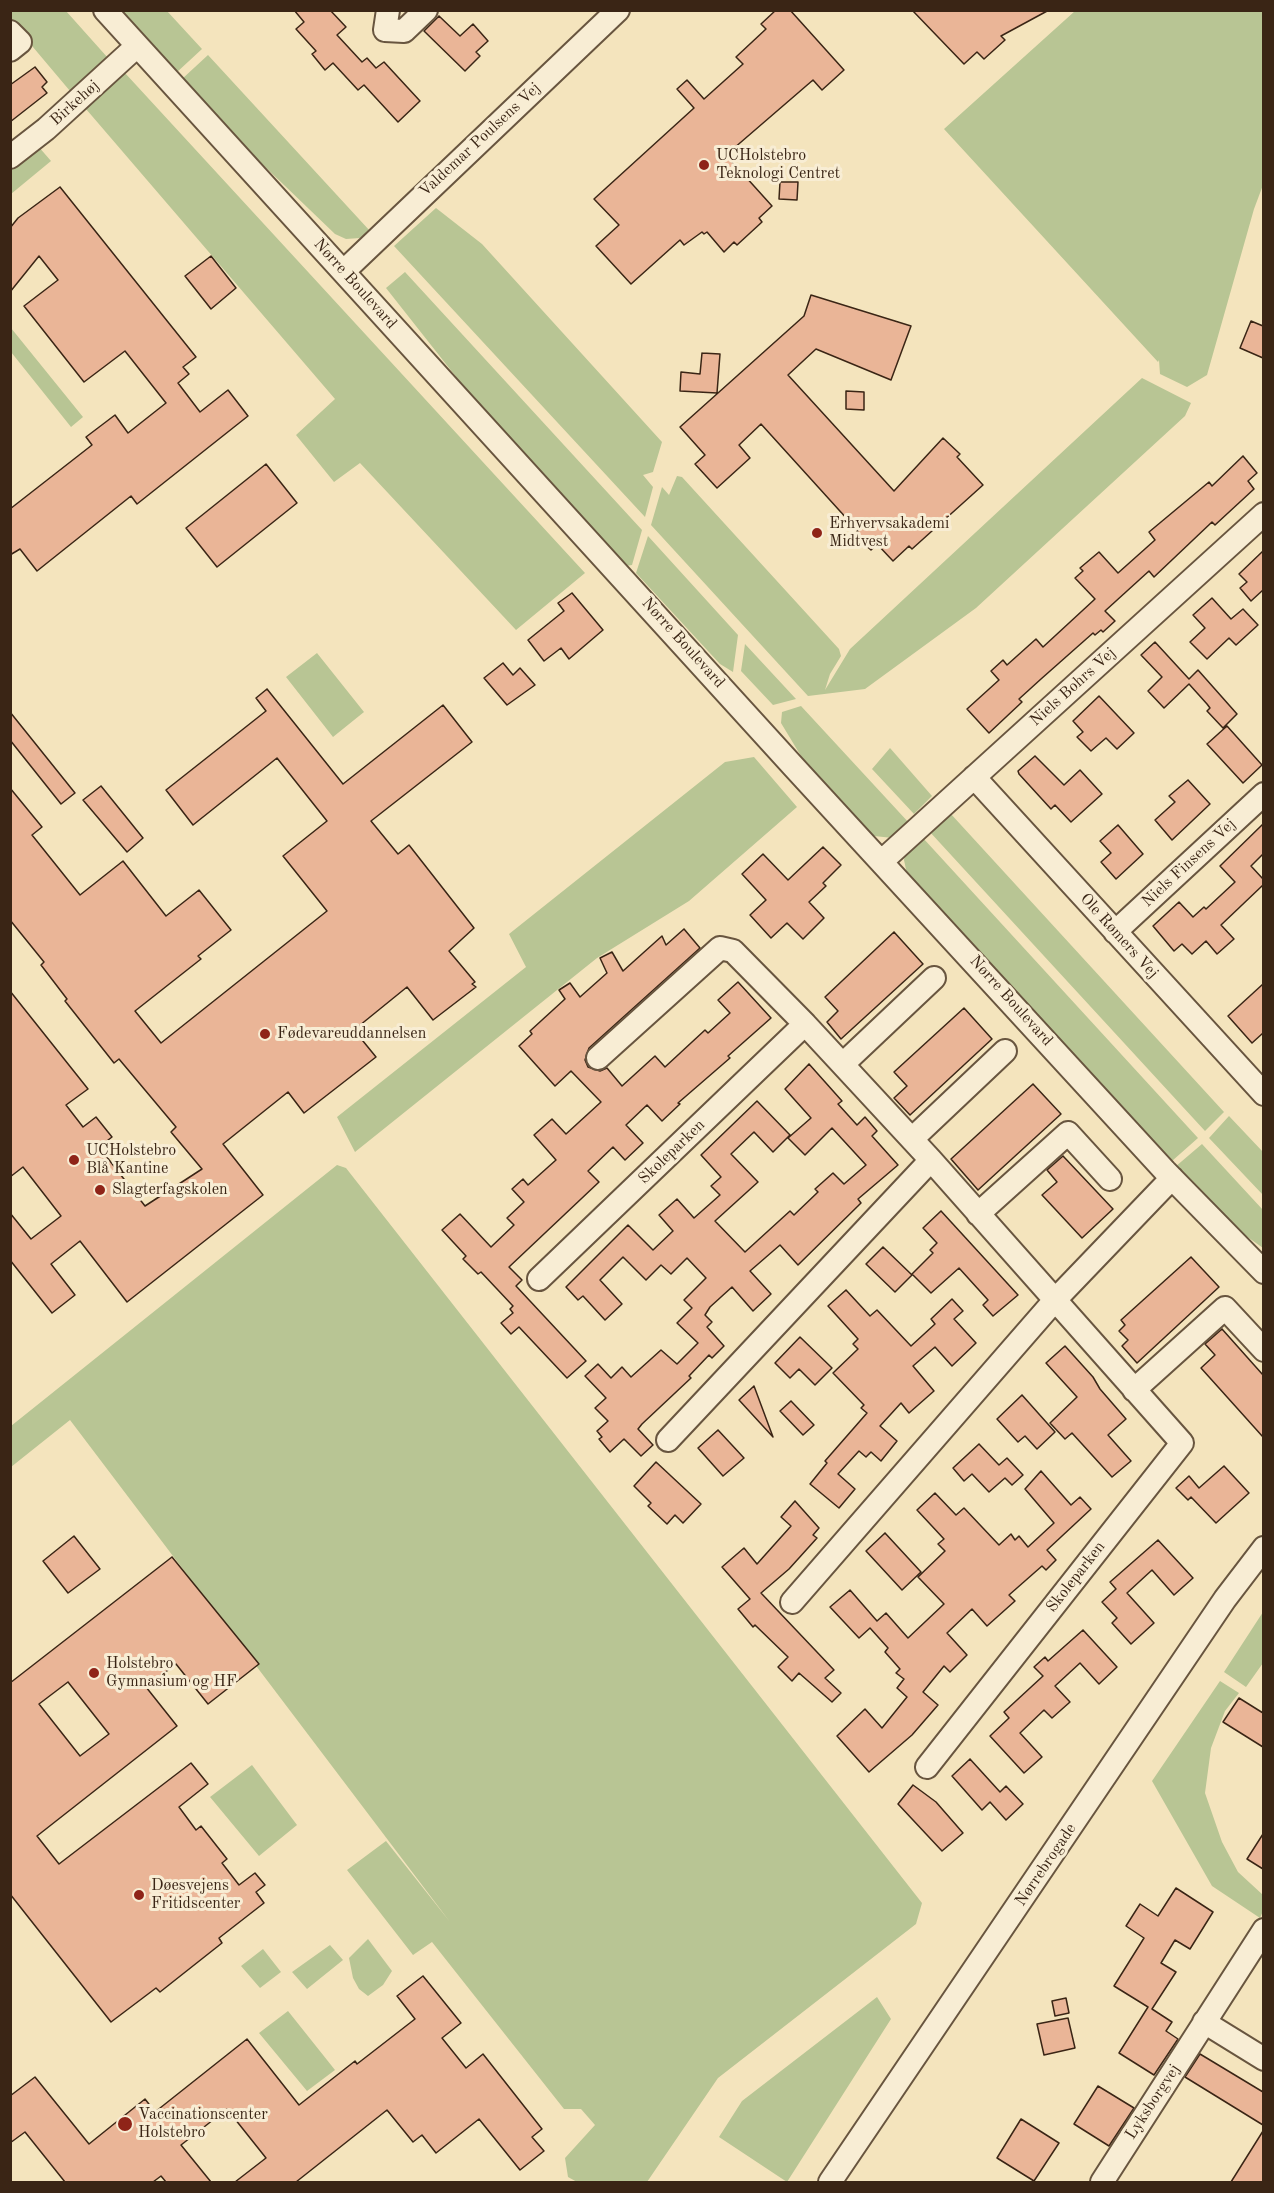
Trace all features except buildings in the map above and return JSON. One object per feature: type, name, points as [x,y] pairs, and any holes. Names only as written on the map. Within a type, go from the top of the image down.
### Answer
[{"type":"street","name":"Nørre Boulevard","points":[[105,10],[1172,1178],[1263,1272]]},
{"type":"street","points":[[388,10],[385,30],[404,31],[426,10]]},
{"type":"street","name":"Valdemar Poulsens Vej","points":[[344,271],[618,10]]},
{"type":"street","points":[[10,32],[20,42],[10,50]]},
{"type":"street","name":"Birkehøj","points":[[10,157],[46,129],[137,46]]},
{"type":"street","name":"Niels Bohrs Vej","points":[[882,861],[1263,514]]},
{"type":"street","name":"Ole Rømers Vej","points":[[974,777],[1115,932],[1260,1083]]},
{"type":"street","name":"Niels Finsens Vej","points":[[1115,932],[1263,794]]},
{"type":"street","name":"Skoleparken","points":[[598,1058],[720,948],[733,951],[844,1063],[1182,1443],[927,1767]]},
{"type":"street","points":[[844,1063],[934,978]]},
{"type":"street","name":"Skoleparken","points":[[538,1279],[806,1024]]},
{"type":"street","points":[[912,1139],[1005,1051]]},
{"type":"street","points":[[978,1214],[1068,1133],[1110,1179]]},
{"type":"street","points":[[668,1440],[931,1160]]},
{"type":"street","points":[[792,1602],[1055,1300],[1172,1178]]},
{"type":"street","points":[[1134,1390],[1225,1308],[1263,1350]]},
{"type":"street","name":"Nørrebrogade","points":[[830,2182],[1225,1599],[1263,1548]]},
{"type":"street","name":"Lyksborgvej","points":[[1102,2182],[1263,1930]]},
{"type":"street","points":[[1204,2022],[1263,2059]]},
{"type":"green space","points":[[10,11],[66,11],[108,58],[70,91],[11,21]]},
{"type":"green space","points":[[119,11],[167,11],[202,49],[176,73]]},
{"type":"green space","points":[[1075,11],[1263,11],[1263,185],[1254,209],[1207,375],[1187,387],[1160,374],[1159,360],[1158,362],[944,129]]},
{"type":"green space","points":[[208,55],[370,231],[360,238],[346,239],[335,234],[233,136],[182,79]]},
{"type":"green space","points":[[125,73],[585,573],[516,630],[360,463],[334,482],[296,435],[335,399],[86,109]]},
{"type":"green space","points":[[38,146],[51,161],[11,194],[11,169]]},
{"type":"green space","points":[[436,208],[482,244],[662,442],[653,472],[643,475],[653,487],[645,517],[394,246]]},
{"type":"green space","points":[[405,272],[642,530],[632,565],[626,566],[483,411],[386,288]]},
{"type":"green space","points":[[11,328],[83,417],[71,427],[11,352]]},
{"type":"green space","points":[[1142,378],[1191,403],[1185,416],[976,608],[865,689],[808,696],[651,525],[662,487],[669,495],[677,476],[682,477],[839,649],[841,656],[830,674],[825,690],[850,649]]},
{"type":"green space","points":[[648,536],[738,635],[733,672],[720,664],[636,573]]},
{"type":"green space","points":[[745,644],[796,699],[773,705],[741,671]]},
{"type":"green space","points":[[317,653],[364,712],[333,737],[286,677]]},
{"type":"green space","points":[[801,706],[910,824],[893,838],[874,836],[804,761],[781,723],[782,712]]},
{"type":"green space","points":[[890,748],[932,796],[914,814],[872,769]]},
{"type":"green space","points":[[754,757],[797,807],[689,901],[597,958],[355,1152],[337,1117],[526,967],[509,934],[725,762]]},
{"type":"green space","points":[[950,813],[1224,1112],[1205,1131],[929,831]]},
{"type":"green space","points":[[923,838],[1198,1138],[1172,1161],[1168,1161],[907,874],[904,860],[906,851]]},
{"type":"green space","points":[[1229,1116],[1263,1152],[1263,1195],[1209,1138]]},
{"type":"green space","points":[[1202,1144],[1263,1210],[1263,1248],[1221,1218],[1175,1167]]},
{"type":"green space","points":[[337,1165],[346,1168],[922,1903],[916,1924],[718,2078],[647,2182],[577,2182],[568,2177],[565,2158],[595,2125],[581,2109],[564,2109],[432,1942],[413,1955],[347,1870],[386,1841],[450,1922],[70,1420],[11,1467],[11,1426]]},
{"type":"green space","points":[[1263,1612],[1263,1663],[1246,1687],[1224,1672]]},
{"type":"green space","points":[[1220,1681],[1239,1693],[1225,1711],[1211,1748],[1205,1793],[1222,1842],[1238,1872],[1263,1895],[1263,1911],[1260,1918],[1212,1886],[1152,1781]]},
{"type":"green space","points":[[252,1765],[297,1825],[259,1856],[210,1797]]},
{"type":"green space","points":[[368,1939],[392,1971],[383,1985],[368,1996],[359,1989],[353,1978],[349,1958]]},
{"type":"green space","points":[[330,1945],[343,1960],[307,1989],[292,1972]]},
{"type":"green space","points":[[263,1949],[281,1972],[260,1988],[241,1966]]},
{"type":"green space","points":[[877,1997],[891,2019],[787,2182],[719,2137],[742,2101]]},
{"type":"green space","points":[[288,2011],[335,2070],[307,2091],[259,2033]]},
{"type":"place","name":"UCHolstebro Teknologi Centret","points":[[704,165]]},
{"type":"place","name":"Erhvervsakademi Midtvest","points":[[817,533]]},
{"type":"place","name":"Fødevareuddannelsen","points":[[265,1034]]},
{"type":"place","name":"UCHolstebro Blå Kantine","points":[[74,1160]]},
{"type":"place","name":"Slagterfagskolen","points":[[100,1190]]},
{"type":"place","name":"Holstebro Gymnasium og HF","points":[[94,1673]]},
{"type":"place","name":"Døesvejens Fritidscenter","points":[[139,1895]]},
{"type":"place","name":"Vaccinationscenter Holstebro","points":[[125,2124]]}]
